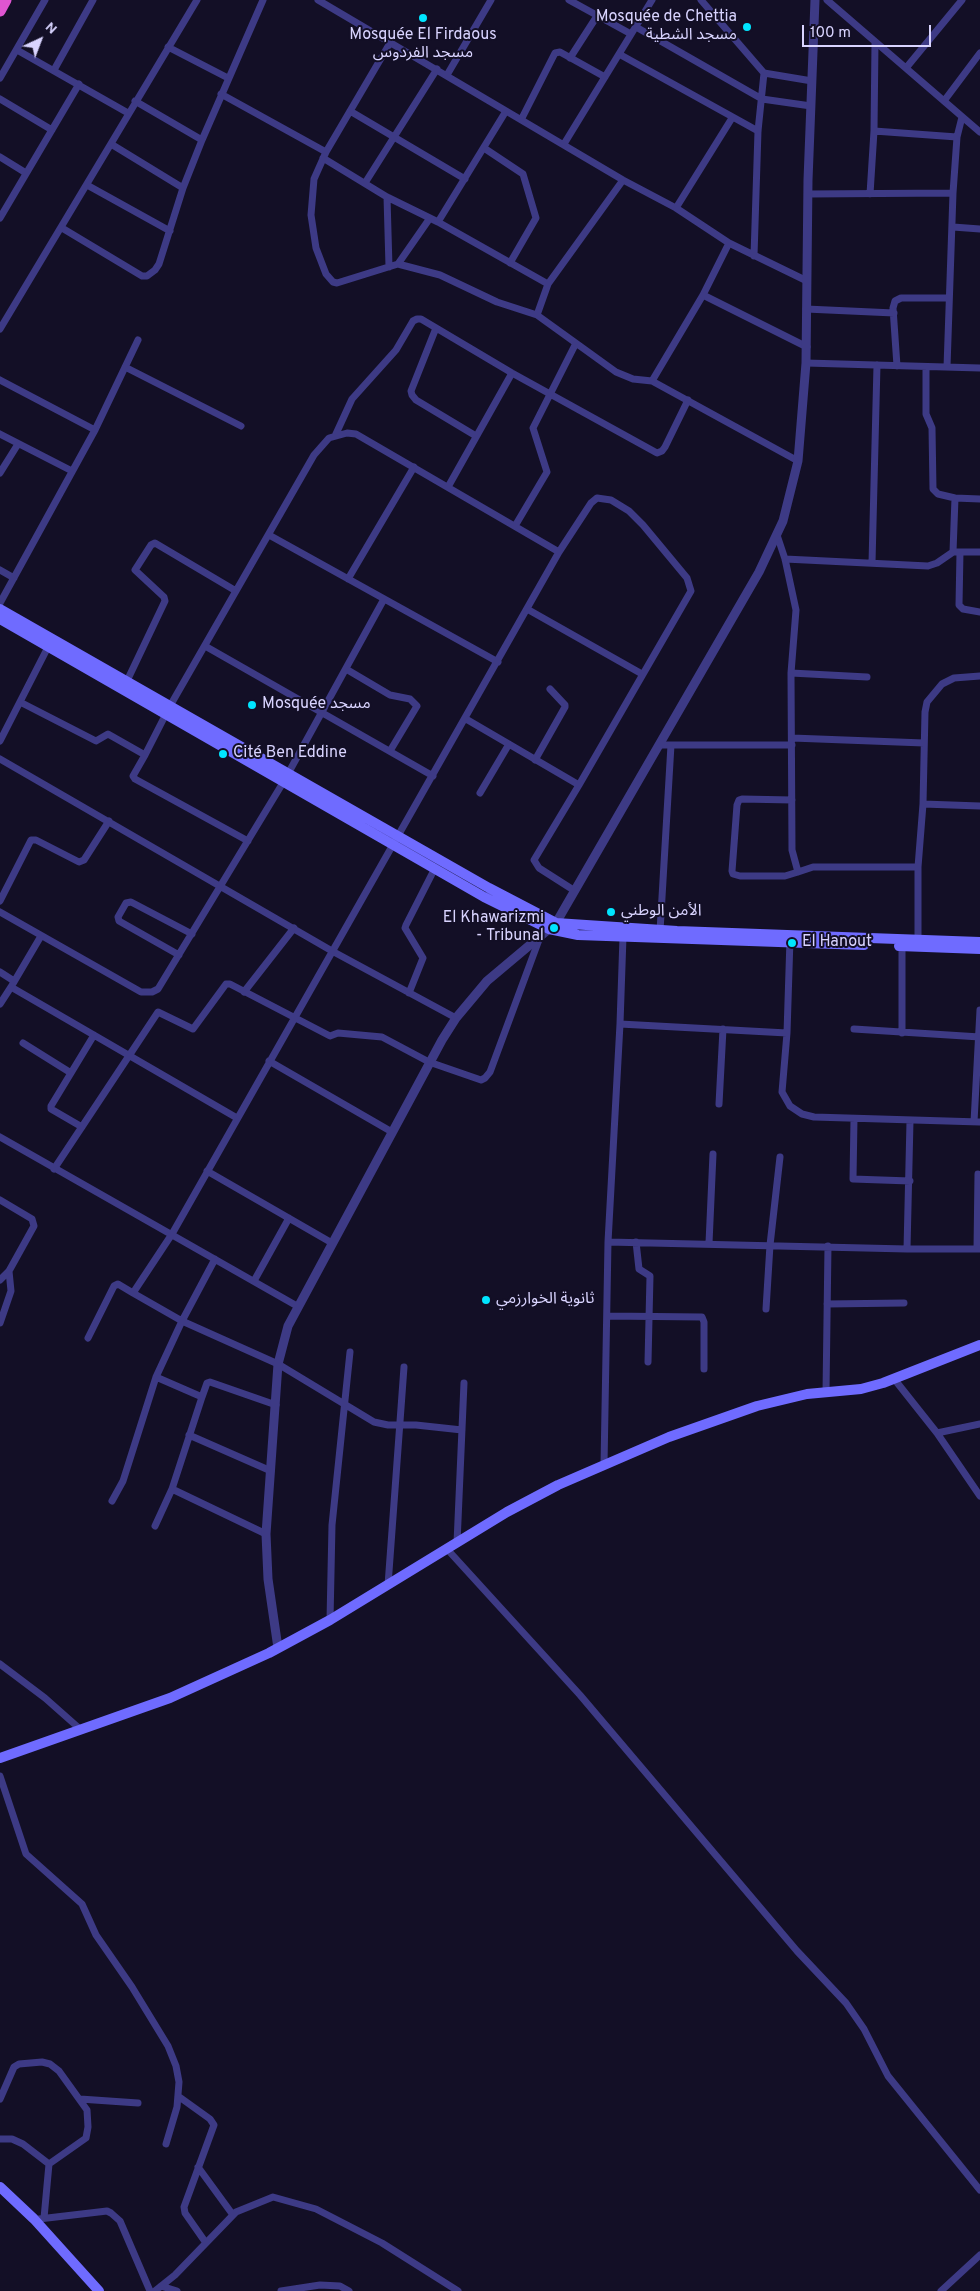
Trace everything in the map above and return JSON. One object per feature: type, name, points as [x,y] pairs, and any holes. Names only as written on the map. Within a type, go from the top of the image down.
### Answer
[{"type":"highway","points":[[0,11],[6,0]]},
{"type":"main road","points":[[0,609],[125,686]]},
{"type":"main road","points":[[0,619],[168,710],[395,840],[553,926],[564,934],[918,943],[980,942]]},
{"type":"main road","points":[[395,840],[434,868],[484,897],[553,926],[660,930],[902,946],[918,943],[980,949]]},
{"type":"main road","points":[[0,1758],[170,1698],[278,1648],[330,1620],[507,1512],[558,1485],[669,1437],[757,1406],[807,1394],[861,1389],[895,1380],[980,1344]]},
{"type":"main road","points":[[0,2187],[39,2219],[99,2291]]},
{"type":"street","points":[[0,78],[45,0]]},
{"type":"street","points":[[54,70],[93,0]]},
{"type":"street","points":[[0,329],[62,228],[196,0]]},
{"type":"street","points":[[62,228],[142,276],[152,273],[159,264],[183,188],[202,140],[263,0]]},
{"type":"street","points":[[318,0],[623,180],[676,208],[729,243],[807,282]]},
{"type":"street","points":[[332,8],[337,0]]},
{"type":"street","points":[[447,75],[491,0]]},
{"type":"street","points":[[569,0],[631,34]]},
{"type":"street","points":[[564,144],[652,0]]},
{"type":"street","points":[[701,0],[764,73],[812,81]]},
{"type":"street","points":[[278,1648],[268,1580],[266,1534],[278,1364],[288,1326],[429,1062],[456,1018],[486,980],[553,926],[759,572],[783,521],[798,461],[807,347],[808,194],[815,0]]},
{"type":"street","points":[[827,0],[979,131]]},
{"type":"street","points":[[906,68],[962,0]]},
{"type":"street","points":[[570,58],[597,16]]},
{"type":"street","points":[[636,27],[762,99],[811,106]]},
{"type":"street","points":[[390,43],[324,155],[314,179],[311,215],[316,248],[326,274],[333,282],[337,283],[398,264],[440,275],[496,302],[537,315],[575,345],[616,372],[632,380],[652,382],[798,461]]},
{"type":"street","points":[[870,194],[874,131],[875,43]]},
{"type":"street","points":[[168,47],[228,78]]},
{"type":"street","points":[[17,50],[128,113]]},
{"type":"street","points":[[521,120],[555,53],[560,52],[605,77]]},
{"type":"street","points":[[944,101],[980,53]]},
{"type":"street","points":[[619,54],[758,132]]},
{"type":"street","points":[[365,183],[437,69]]},
{"type":"street","points":[[754,256],[758,132],[764,73]]},
{"type":"street","points":[[0,218],[3,207],[26,173],[79,84]]},
{"type":"street","points":[[221,94],[324,155],[387,197],[438,222],[548,284]]},
{"type":"street","points":[[0,99],[52,130]]},
{"type":"street","points":[[135,101],[202,140]]},
{"type":"street","points":[[350,111],[465,179]]},
{"type":"street","points":[[438,222],[506,111]]},
{"type":"street","points":[[947,367],[953,193],[957,138],[962,117]]},
{"type":"street","points":[[676,208],[732,118]]},
{"type":"street","points":[[874,131],[957,138]]},
{"type":"street","points":[[110,144],[183,188]]},
{"type":"street","points":[[484,148],[523,174],[536,218],[510,263]]},
{"type":"street","points":[[0,157],[26,173]]},
{"type":"street","points":[[537,315],[548,284],[623,180]]},
{"type":"street","points":[[87,185],[170,231]]},
{"type":"street","points":[[808,194],[953,193]]},
{"type":"street","points":[[387,197],[389,267]]},
{"type":"street","points":[[398,264],[430,218]]},
{"type":"street","points":[[952,227],[980,229]]},
{"type":"street","points":[[652,382],[703,295],[729,243]]},
{"type":"street","points":[[703,295],[807,347]]},
{"type":"street","points":[[897,366],[895,301],[901,298],[948,298]]},
{"type":"street","points":[[806,309],[894,312]]},
{"type":"street","points":[[335,436],[352,399],[396,350],[413,321],[421,319],[512,373],[657,453],[662,452],[665,447],[688,400]]},
{"type":"street","points":[[436,328],[411,391],[412,395],[416,400],[476,436]]},
{"type":"street","points":[[0,603],[95,430],[138,340]]},
{"type":"street","points":[[516,526],[547,472],[533,431],[575,345]]},
{"type":"street","points":[[806,363],[926,368],[980,368]]},
{"type":"street","points":[[872,563],[877,365]]},
{"type":"street","points":[[125,367],[242,426]]},
{"type":"street","points":[[926,368],[926,414],[932,428],[933,489],[938,494],[955,498],[980,499]]},
{"type":"street","points":[[448,487],[512,373]]},
{"type":"street","points":[[0,380],[95,430]]},
{"type":"street","points":[[248,841],[135,779],[133,776],[168,710],[314,455],[329,438],[347,433],[356,434],[559,552]]},
{"type":"street","points":[[0,434],[72,471]]},
{"type":"street","points":[[0,473],[18,444]]},
{"type":"street","points":[[348,579],[414,467]]},
{"type":"street","points":[[134,1293],[172,1234],[395,840],[466,719],[559,552],[591,503],[602,497],[621,504],[629,510],[687,578],[691,591],[534,860],[539,868],[575,891]]},
{"type":"street","points":[[955,498],[956,552],[960,605],[963,609],[980,612]]},
{"type":"street","points":[[269,535],[498,662]]},
{"type":"street","points":[[777,535],[785,559],[796,610],[791,673],[792,850],[798,872]]},
{"type":"street","points":[[125,686],[165,601],[164,597],[135,570],[151,545],[155,543],[236,592]]},
{"type":"street","points":[[785,559],[928,566],[956,552],[980,552]]},
{"type":"street","points":[[0,570],[14,578]]},
{"type":"street","points":[[0,912],[141,992],[158,989],[222,886],[286,777],[384,599]]},
{"type":"street","points":[[528,609],[642,674]]},
{"type":"street","points":[[0,741],[48,646]]},
{"type":"street","points":[[205,646],[433,776]]},
{"type":"street","points":[[346,669],[390,695],[410,699],[417,706],[390,751]]},
{"type":"street","points":[[791,673],[867,677]]},
{"type":"street","points":[[918,943],[918,867],[923,804],[925,712],[927,702],[942,684],[954,678],[980,676]]},
{"type":"street","points":[[535,760],[565,707],[550,689]]},
{"type":"street","points":[[20,702],[96,741],[108,734],[145,755]]},
{"type":"street","points":[[466,719],[579,785]]},
{"type":"street","points":[[660,745],[792,741],[924,743]]},
{"type":"street","points":[[480,793],[509,744]]},
{"type":"street","points":[[660,930],[671,745]]},
{"type":"street","points":[[0,759],[332,951],[456,1018]]},
{"type":"street","points":[[792,800],[739,800],[732,871],[736,876],[785,876],[813,866],[918,867]]},
{"type":"street","points":[[923,804],[980,806]]},
{"type":"street","points":[[0,900],[31,840],[36,840],[79,862],[84,860],[109,821]]},
{"type":"street","points":[[409,993],[422,958],[406,925],[434,868]]},
{"type":"street","points":[[179,955],[119,921],[118,917],[126,904],[131,902],[192,934]]},
{"type":"street","points":[[244,992],[294,928]]},
{"type":"street","points":[[0,1004],[40,936]]},
{"type":"street","points":[[54,1169],[159,1012],[192,1030],[226,984],[330,1036],[338,1033],[382,1038],[429,1062],[481,1080],[488,1076],[540,937]]},
{"type":"street","points":[[604,1465],[608,1242],[623,937]]},
{"type":"street","points":[[789,940],[787,1033],[782,1092],[790,1106],[802,1114],[814,1117],[854,1119],[977,1122],[980,1010]]},
{"type":"street","points":[[902,946],[902,1033]]},
{"type":"street","points":[[0,972],[13,984],[94,1035],[237,1118]]},
{"type":"street","points":[[620,1024],[787,1033]]},
{"type":"street","points":[[719,1104],[723,1029]]},
{"type":"street","points":[[854,1029],[980,1037]]},
{"type":"street","points":[[82,1127],[51,1109],[50,1106],[94,1035]]},
{"type":"street","points":[[23,1043],[71,1072]]},
{"type":"street","points":[[269,1061],[392,1132]]},
{"type":"street","points":[[854,1119],[853,1179],[910,1181]]},
{"type":"street","points":[[907,1249],[910,1120]]},
{"type":"street","points":[[0,1137],[297,1306]]},
{"type":"street","points":[[709,1243],[714,1154]]},
{"type":"street","points":[[766,1309],[770,1245],[780,1156]]},
{"type":"street","points":[[207,1171],[332,1243]]},
{"type":"street","points":[[608,1242],[979,1249],[978,1174]]},
{"type":"street","points":[[0,1200],[34,1222],[9,1271],[0,1280]]},
{"type":"street","points":[[254,1281],[289,1218]]},
{"type":"street","points":[[636,1242],[639,1269],[650,1276],[648,1362]]},
{"type":"street","points":[[826,1392],[828,1246]]},
{"type":"street","points":[[112,1501],[123,1481],[156,1377],[182,1321],[215,1259]]},
{"type":"street","points":[[0,1322],[11,1291],[9,1271]]},
{"type":"street","points":[[88,1338],[114,1286],[118,1284],[182,1321],[278,1364],[380,1424],[462,1430]]},
{"type":"street","points":[[827,1304],[904,1303]]},
{"type":"street","points":[[607,1316],[699,1316],[704,1318],[704,1369]]},
{"type":"street","points":[[330,1620],[332,1525],[350,1352]]},
{"type":"street","points":[[388,1585],[404,1367]]},
{"type":"street","points":[[156,1377],[202,1397]]},
{"type":"street","points":[[895,1380],[937,1433],[980,1496]]},
{"type":"street","points":[[155,1526],[172,1489],[207,1383],[210,1382],[276,1405]]},
{"type":"street","points":[[457,1543],[464,1383]]},
{"type":"street","points":[[937,1433],[980,1424]]},
{"type":"street","points":[[189,1435],[271,1471]]},
{"type":"street","points":[[172,1489],[266,1534]]},
{"type":"street","points":[[447,1549],[580,1695],[798,1951],[846,2003],[864,2029],[888,2076],[980,2190]]},
{"type":"street","points":[[0,1664],[45,1698],[80,1729]]},
{"type":"street","points":[[0,1776],[26,1854],[82,1904],[96,1935],[132,1987],[168,2046],[178,2073],[178,2096],[177,2107],[166,2144]]},
{"type":"street","points":[[0,2098],[14,2067],[19,2064],[42,2062],[54,2066],[80,2099],[89,2116],[86,2138],[49,2164],[39,2219],[111,2212],[120,2221],[150,2291]]},
{"type":"street","points":[[178,2096],[210,2119],[214,2125],[184,2206],[206,2243]]},
{"type":"street","points":[[80,2099],[138,2103]]},
{"type":"street","points":[[0,2139],[12,2139],[23,2144],[49,2164]]},
{"type":"street","points":[[198,2167],[233,2215]]},
{"type":"street","points":[[158,2289],[239,2210],[269,2197],[283,2198],[313,2207],[382,2243],[458,2291]]},
{"type":"street","points":[[941,2291],[980,2255]]},
{"type":"street","points":[[281,2291],[320,2285],[340,2286],[349,2291]]},
{"type":"street","points":[[158,2289],[177,2291]]},
{"type":"place","name":"Mosquée El Firdaous مسجد الفردوس","points":[[423,18]]},
{"type":"place","name":"Mosquée de Chettia مسجد الشطية","points":[[747,27]]},
{"type":"place","name":"Mosquée مسجد","points":[[252,705]]},
{"type":"place","name":"Cité Ben Eddine","points":[[223,754]]},
{"type":"place","name":"الأمن الوطني","points":[[611,912]]},
{"type":"place","name":"El Khawarizmi - Tribunal","points":[[554,928]]},
{"type":"place","name":"El Hanout","points":[[792,943]]},
{"type":"place","name":"ثانوية الخوارزمي","points":[[486,1300]]}]
